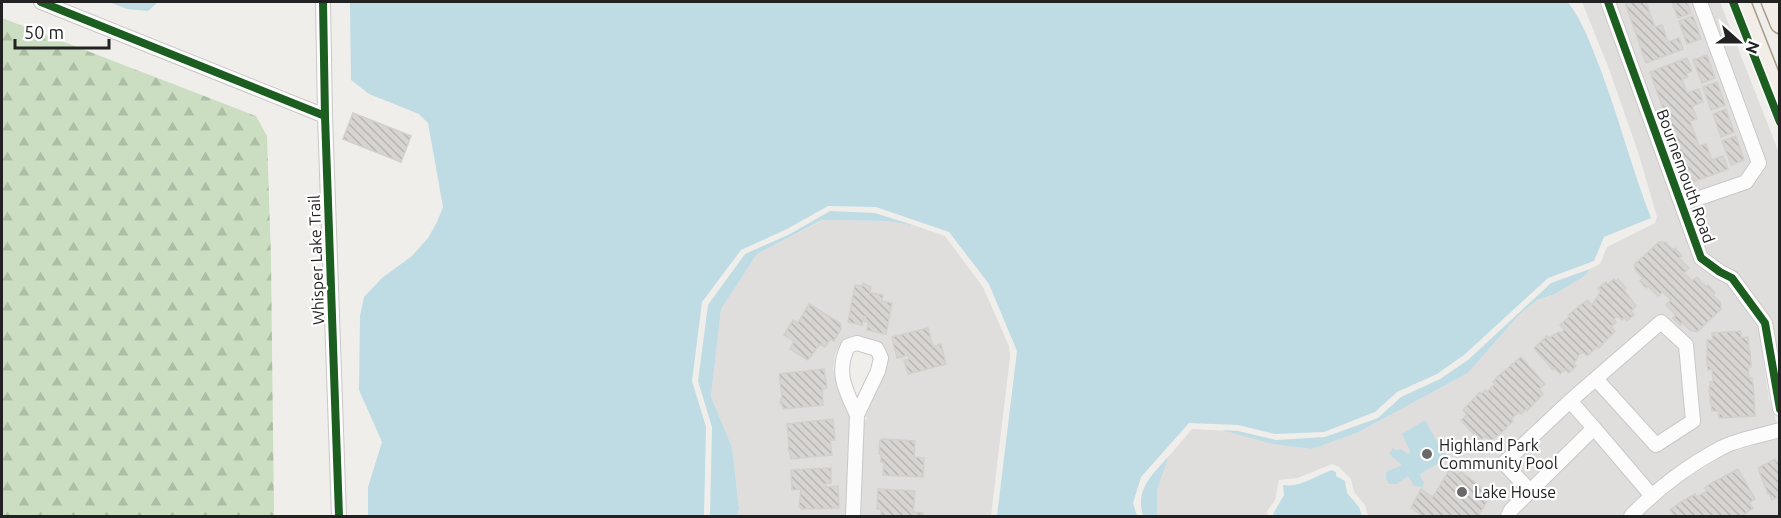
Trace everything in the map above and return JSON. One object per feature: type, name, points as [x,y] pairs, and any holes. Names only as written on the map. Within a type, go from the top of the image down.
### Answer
[{"type":"main road","points":[[1741,2],[1779,101]]},
{"type":"main road","points":[[1772,2],[1779,24]]},
{"type":"street","points":[[41,2],[324,116]]},
{"type":"street","name":"Whisper Lake Trail","points":[[323,2],[324,116],[339,516]]},
{"type":"street","name":"Bournemouth Road","points":[[1608,2],[1701,258],[1732,278],[1765,323],[1779,409]]},
{"type":"street","points":[[1682,204],[1746,182],[1759,163],[1700,2]]},
{"type":"street","points":[[1530,491],[1504,463],[1570,401],[1597,380],[1661,322],[1686,345],[1693,421],[1656,445],[1597,380]]},
{"type":"street","points":[[853,516],[857,415],[879,371],[881,358],[878,349],[858,343],[848,346],[842,358],[841,370],[848,396],[857,415]]},
{"type":"street","points":[[1570,401],[1652,496]]},
{"type":"street","points":[[1508,516],[1510,510],[1594,428]]},
{"type":"street","points":[[1631,516],[1679,475],[1722,448],[1779,430]]},
{"type":"shaded area","points":[[1582,2],[1601,2],[1694,259],[1715,277],[1727,283],[1758,325],[1769,399],[1777,424],[1719,441],[1675,469],[1621,516],[1368,516],[1365,505],[1354,492],[1351,479],[1339,467],[1332,464],[1298,478],[1279,480],[1275,500],[1267,511],[1268,516],[1157,516],[1157,490],[1169,456],[1192,429],[1227,431],[1272,444],[1312,449],[1357,433],[1468,373],[1518,316],[1537,300],[1555,294],[1585,276],[1590,269],[1600,264],[1607,247],[1655,223],[1657,217],[1639,155],[1609,69]]},
{"type":"shaded area","points":[[1616,2],[1693,2],[1751,161],[1741,176],[1686,195]]},
{"type":"shaded area","points":[[1708,2],[1720,2],[1779,153],[1779,364],[1771,319],[1737,274],[1707,254],[1690,208],[1749,188],[1765,166],[1766,161]]},
{"type":"shaded area","points":[[823,220],[887,221],[916,226],[945,236],[983,287],[1009,346],[1010,357],[991,516],[860,516],[864,420],[867,419],[865,416],[885,374],[888,360],[884,347],[859,336],[841,343],[835,355],[833,369],[841,397],[850,416],[846,516],[737,516],[739,508],[732,447],[711,397],[721,309],[757,254]]},
{"type":"shaded area","points":[[1779,437],[1779,516],[1641,516],[1684,480],[1726,454]]},
{"type":"green space","points":[[2,18],[256,116],[267,136],[274,516],[2,516]]},
{"type":"water","points":[[109,2],[158,2],[148,11],[127,9]]},
{"type":"water","points":[[350,2],[1568,2],[1583,26],[1600,68],[1651,218],[1604,237],[1594,261],[1548,278],[1464,355],[1437,374],[1397,392],[1375,412],[1324,432],[1275,434],[1238,425],[1189,423],[1141,477],[1133,503],[1137,516],[997,516],[1017,351],[989,284],[949,232],[876,207],[828,206],[787,229],[741,250],[702,302],[692,381],[706,427],[704,516],[368,516],[368,487],[382,442],[359,390],[360,316],[364,297],[382,278],[412,256],[428,238],[443,207],[428,123],[419,114],[369,94],[351,80]]},
{"type":"water","points":[[830,211],[875,213],[916,226],[887,221],[822,220],[757,254],[721,309],[711,397],[732,447],[739,508],[737,516],[710,516],[712,427],[698,381],[708,305],[745,254],[790,234]]},
{"type":"water","points":[[1590,269],[1585,276],[1555,294],[1537,300],[1518,316],[1468,373],[1357,433],[1312,449],[1272,444],[1222,430],[1238,431],[1276,440],[1325,437],[1378,418],[1401,397],[1440,379],[1468,360],[1551,283]]},
{"type":"water","name":"Highland Park Community Pool","points":[[1425,420],[1444,454],[1446,453],[1449,457],[1420,474],[1424,482],[1423,487],[1414,486],[1408,476],[1397,484],[1389,484],[1386,472],[1402,465],[1389,454],[1393,448],[1401,449],[1407,454],[1411,453],[1402,434]]},
{"type":"water","points":[[1169,456],[1157,490],[1157,516],[1143,516],[1141,498],[1143,490],[1151,476]]},
{"type":"water","points":[[1332,470],[1336,472],[1336,476],[1345,481],[1347,493],[1359,507],[1362,516],[1276,516],[1273,514],[1284,495],[1283,485],[1296,485]]},
{"type":"building","points":[[1625,2],[1646,2],[1655,27],[1662,25],[1668,42],[1679,38],[1683,49],[1646,63]]},
{"type":"building","points":[[1672,2],[1687,2],[1691,13],[1678,18]]},
{"type":"building","points":[[1693,16],[1701,39],[1687,44],[1679,21]]},
{"type":"building","points":[[1707,55],[1715,78],[1702,83],[1693,60]]},
{"type":"building","points":[[1687,58],[1692,71],[1686,73],[1688,77],[1682,79],[1687,93],[1699,89],[1703,102],[1692,106],[1697,119],[1690,121],[1699,146],[1706,144],[1712,160],[1723,156],[1728,169],[1690,183],[1650,72]]},
{"type":"building","points":[[1717,82],[1725,105],[1711,110],[1703,87]]},
{"type":"building","points":[[1726,109],[1734,132],[1721,137],[1713,114]]},
{"type":"building","points":[[353,113],[411,136],[401,162],[343,139]]},
{"type":"building","points":[[1736,136],[1744,160],[1731,165],[1722,141]]},
{"type":"building","points":[[1659,242],[1665,242],[1673,250],[1675,248],[1682,256],[1679,258],[1689,268],[1684,273],[1692,281],[1697,277],[1706,287],[1708,285],[1720,302],[1721,309],[1697,332],[1690,330],[1682,322],[1680,325],[1673,318],[1676,315],[1666,305],[1671,300],[1663,292],[1658,296],[1640,281],[1643,278],[1634,265]]},
{"type":"building","points":[[1614,279],[1616,281],[1618,279],[1626,288],[1624,290],[1636,306],[1631,311],[1634,315],[1627,321],[1624,317],[1622,320],[1618,316],[1614,319],[1616,322],[1611,327],[1615,331],[1599,348],[1598,346],[1587,356],[1583,352],[1579,355],[1574,364],[1576,366],[1569,373],[1565,369],[1560,374],[1555,368],[1553,370],[1534,348],[1547,336],[1549,338],[1559,332],[1560,334],[1564,330],[1560,325],[1570,316],[1568,315],[1587,300],[1592,305],[1601,291],[1598,288]]},
{"type":"building","points":[[863,283],[871,287],[870,293],[883,295],[882,301],[892,303],[886,334],[867,330],[869,322],[865,322],[866,317],[864,316],[862,325],[848,322],[855,285],[863,286]]},
{"type":"building","points":[[809,304],[840,323],[841,329],[834,341],[830,339],[825,347],[820,344],[808,360],[790,349],[794,341],[784,335],[793,320],[798,323]]},
{"type":"building","points":[[928,328],[933,347],[941,344],[946,364],[908,374],[904,360],[909,359],[908,355],[897,358],[892,337]]},
{"type":"building","points":[[1741,331],[1741,338],[1748,337],[1751,367],[1748,367],[1749,378],[1752,378],[1753,384],[1755,416],[1719,418],[1719,411],[1712,411],[1709,388],[1710,382],[1713,381],[1712,369],[1708,370],[1707,364],[1707,340],[1713,340],[1712,333]]},
{"type":"building","points":[[1521,357],[1545,384],[1539,389],[1543,394],[1527,411],[1526,409],[1521,414],[1519,412],[1511,419],[1513,421],[1501,433],[1490,441],[1486,436],[1480,441],[1461,420],[1467,415],[1463,410],[1480,392],[1481,394],[1485,390],[1487,392],[1495,384],[1493,382],[1497,377]]},
{"type":"building","points":[[824,369],[827,388],[822,389],[823,405],[783,409],[780,403],[782,396],[779,374]]},
{"type":"building","points":[[833,419],[835,440],[830,440],[832,455],[791,459],[788,449],[787,424]]},
{"type":"building","points":[[880,440],[915,441],[914,457],[924,458],[923,477],[883,475],[884,462],[881,462],[879,454]]},
{"type":"building","points":[[1775,459],[1776,462],[1780,461],[1780,501],[1778,497],[1772,500],[1768,494],[1758,468]]},
{"type":"building","points":[[831,468],[831,483],[826,483],[826,487],[838,486],[839,508],[801,509],[801,506],[799,507],[801,489],[792,490],[791,470]]},
{"type":"building","name":"Lake House","points":[[1450,469],[1458,475],[1460,471],[1491,495],[1478,516],[1423,516],[1411,508],[1421,489],[1433,497]]},
{"type":"building","points":[[1738,469],[1755,499],[1749,503],[1753,508],[1742,516],[1672,516],[1674,515],[1670,510],[1681,502],[1695,494],[1697,497],[1707,491],[1705,488],[1710,484]]},
{"type":"building","points":[[878,489],[915,491],[913,512],[923,513],[923,516],[881,516],[881,509],[877,509]]},
{"type":"cycle path","points":[[41,2],[325,116]]},
{"type":"cycle path","points":[[323,2],[339,516]]},
{"type":"cycle path","points":[[1608,2],[1701,258],[1732,278],[1765,323],[1780,409]]},
{"type":"cycle path","points":[[1733,2],[1780,122]]},
{"type":"place","name":"Highland Park Community Pool","points":[[1427,454]]},
{"type":"place","name":"Lake House","points":[[1462,492]]}]
